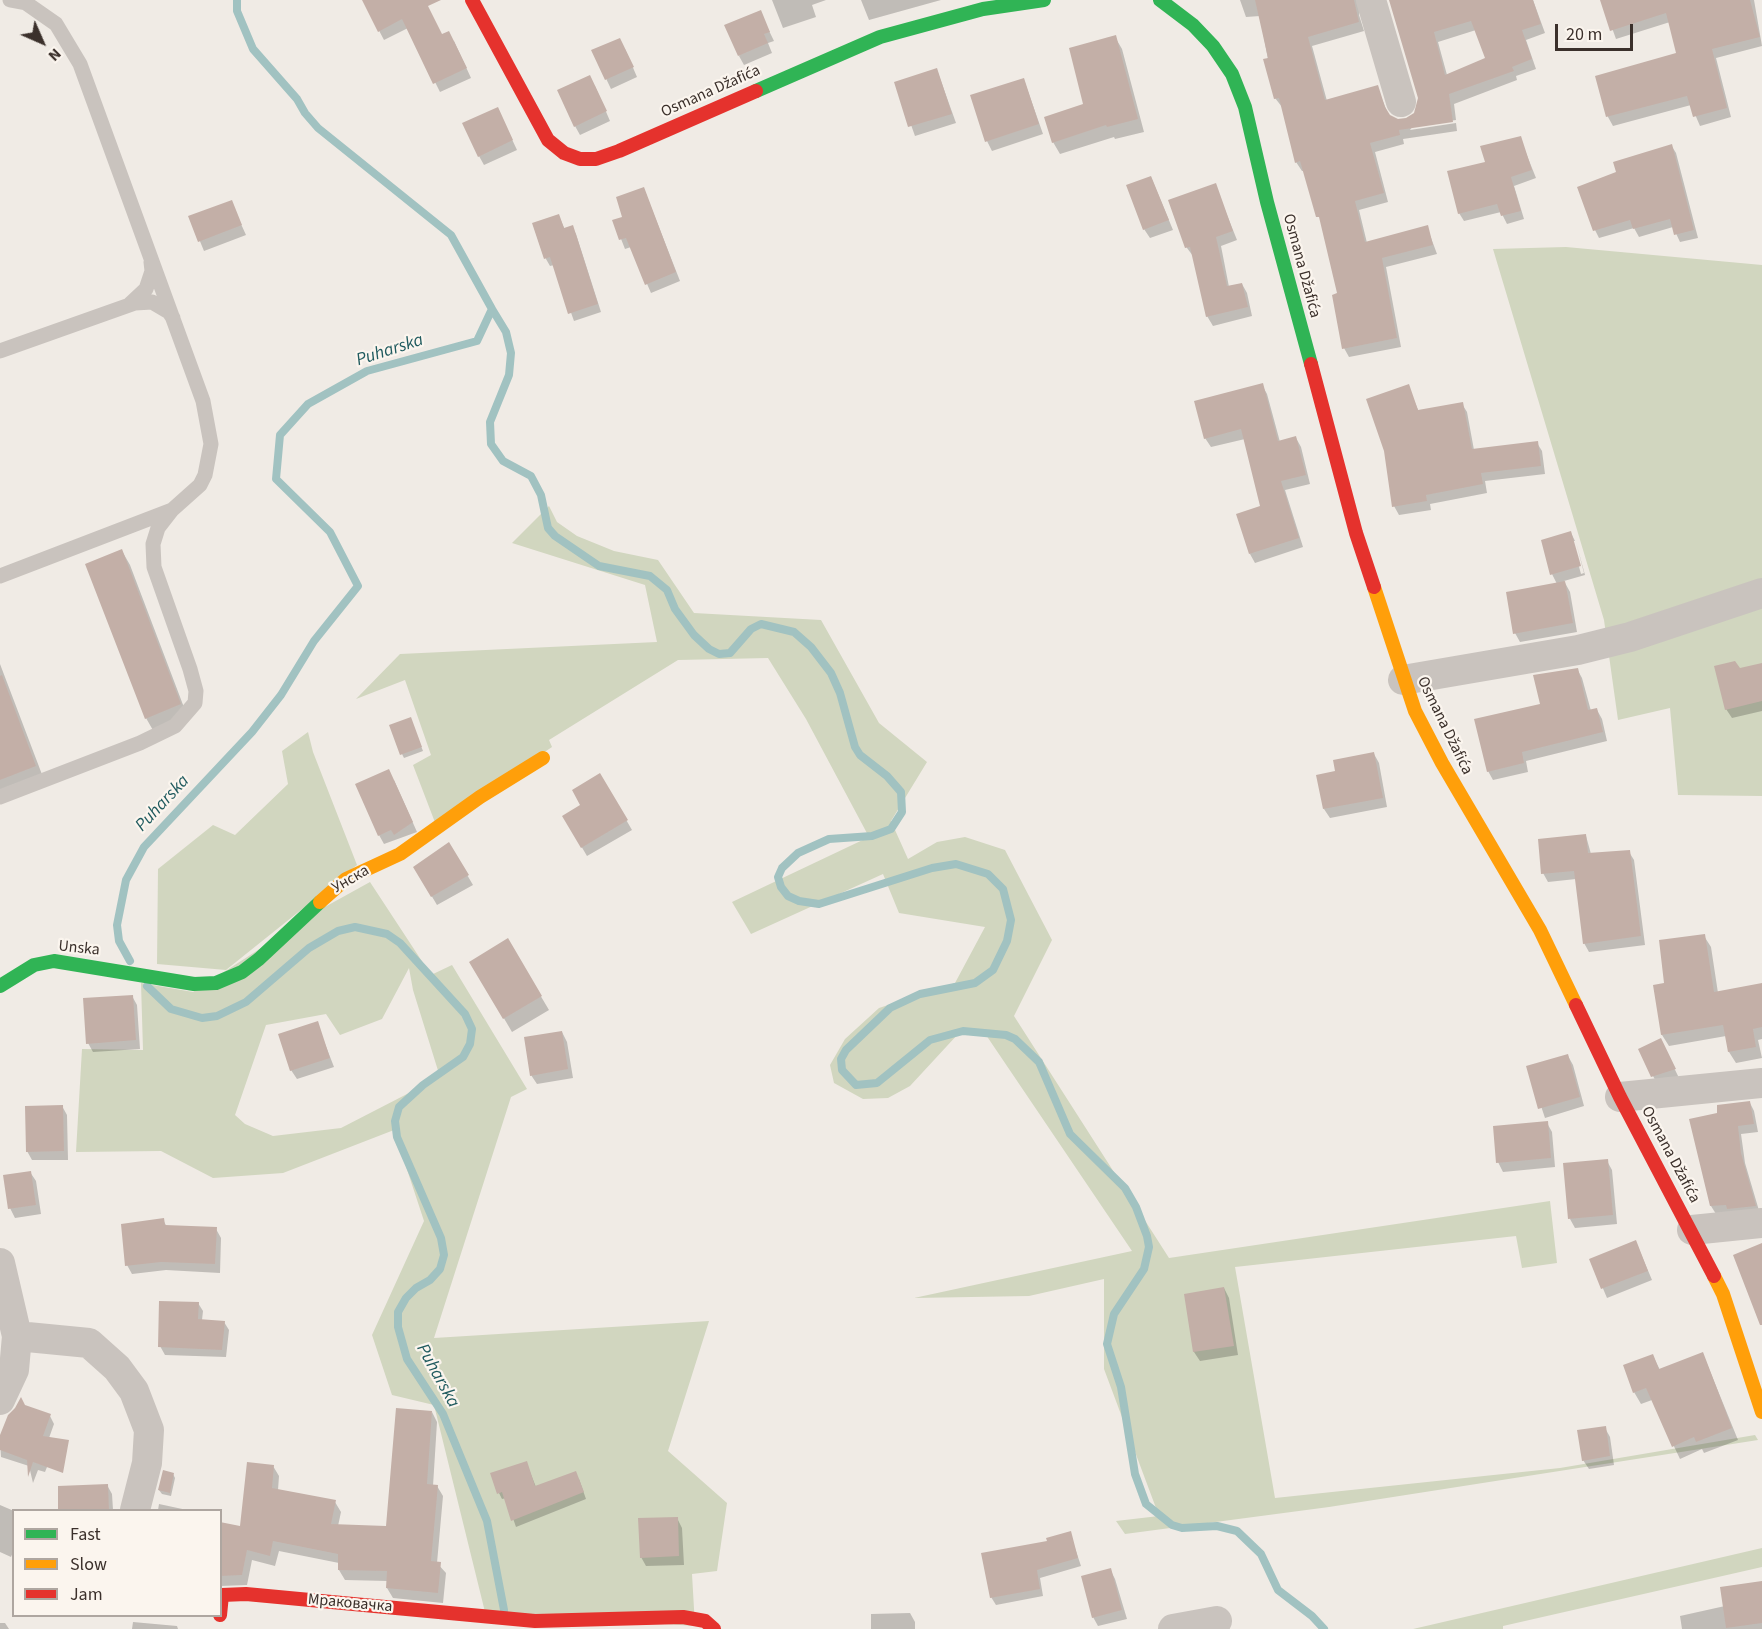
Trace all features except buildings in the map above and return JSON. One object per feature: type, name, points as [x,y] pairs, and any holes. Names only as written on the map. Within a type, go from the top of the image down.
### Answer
[{"type":"street","name":"Osmana Džafića","points":[[472,0],[548,140],[564,153],[588,159],[619,151],[880,37],[983,9],[1044,0]]},
{"type":"street","name":"Osmana Džafića","points":[[1160,0],[1193,25],[1214,46],[1232,74],[1245,107],[1266,202],[1356,533],[1415,711],[1442,763],[1540,930],[1620,1097],[1692,1230],[1723,1294],[1761,1403]]},
{"type":"street","points":[[1371,0],[1401,102]]},
{"type":"street","points":[[1403,680],[1609,643],[1762,593]]},
{"type":"street","name":"Унска","points":[[161,977],[194,984],[216,983],[242,972],[346,879],[408,849],[480,797],[543,758]]},
{"type":"street","name":"Unska","points":[[0,986],[34,965],[54,962],[161,977]]},
{"type":"street","points":[[1620,1097],[1762,1083]]},
{"type":"street","points":[[1692,1230],[1762,1223]]},
{"type":"street","points":[[0,1263],[17,1336],[14,1370],[0,1400]]},
{"type":"street","points":[[17,1336],[89,1343],[117,1368],[134,1391],[149,1430],[147,1463],[135,1509]]},
{"type":"street","name":"Мраковачка","points":[[222,1605],[498,1617],[535,1621],[683,1617],[705,1621],[714,1629]]},
{"type":"street","points":[[1173,1629],[1217,1622]]},
{"type":"lane","points":[[0,797],[140,743],[175,726],[195,702],[196,691],[190,669],[154,567],[153,544],[158,528],[172,510],[200,485],[205,475],[211,444],[203,401],[80,64],[69,42],[56,24],[42,12],[26,3],[10,0]]},
{"type":"lane","points":[[124,307],[140,296],[150,280],[152,271],[149,249]]},
{"type":"lane","points":[[0,351],[124,307],[152,302],[169,312],[177,326]]},
{"type":"lane","points":[[0,576],[172,510]]},
{"type":"green space","points":[[1566,247],[1762,265],[1762,796],[1678,795],[1670,708],[1618,720],[1604,620],[1493,249]]},
{"type":"green space","points":[[549,506],[557,522],[577,536],[614,551],[658,560],[694,613],[821,620],[879,723],[927,762],[891,821],[908,859],[937,842],[965,837],[1005,850],[1052,940],[1014,1016],[1169,1258],[1550,1201],[1557,1263],[1522,1268],[1516,1236],[1235,1267],[1275,1498],[1560,1468],[1755,1435],[1758,1440],[1329,1507],[1125,1534],[1116,1521],[1159,1516],[1104,1369],[1104,1279],[1029,1296],[914,1298],[1132,1251],[984,1032],[959,1033],[910,1086],[888,1098],[863,1099],[834,1083],[830,1065],[845,1039],[879,1008],[955,983],[985,927],[899,913],[883,874],[751,934],[732,902],[869,837],[806,719],[768,658],[678,660],[549,740],[552,747],[436,825],[413,765],[431,755],[405,680],[356,699],[400,654],[657,642],[645,585],[512,543]]},
{"type":"green space","points":[[308,732],[313,752],[357,865],[226,970],[157,964],[158,869],[213,825],[235,835],[288,784],[282,751]]},
{"type":"green space","points":[[370,882],[431,975],[452,965],[527,1089],[511,1097],[434,1338],[709,1321],[668,1451],[727,1503],[717,1571],[692,1574],[695,1626],[485,1612],[434,1405],[392,1395],[372,1335],[424,1221],[394,1130],[283,1173],[213,1178],[161,1151],[76,1152],[82,1049],[143,1050],[141,983],[193,992],[323,908]],"holes":[[[409,968],[413,990],[440,1077],[341,1128],[273,1136],[245,1124],[235,1115],[266,1025],[326,1014],[340,1035],[382,1019]]]},
{"type":"green space","points":[[1762,1548],[1762,1567],[1503,1626],[1503,1629],[1413,1629]]},
{"type":"waterway","name":"Puharska","points":[[130,961],[119,941],[117,925],[126,880],[144,847],[252,732],[281,695],[314,641],[358,586],[330,532],[276,479],[280,435],[308,404],[367,371],[477,341],[492,309],[451,235],[318,128],[305,113],[297,99],[253,49],[237,11],[237,0]]},
{"type":"waterway","points":[[492,309],[506,332],[511,353],[509,375],[490,422],[491,444],[503,461],[531,476],[541,495],[548,528],[555,536],[599,566],[650,576],[667,590],[675,609],[694,635],[709,649],[719,654],[730,653],[751,629],[761,624],[794,632],[811,647],[831,673],[840,693],[855,747],[860,755],[887,776],[901,792],[902,812],[891,829],[872,836],[829,839],[798,853],[782,868],[778,877],[781,887],[788,896],[799,901],[819,904],[932,868],[956,864],[988,874],[1003,889],[1011,920],[1007,941],[993,970],[975,983],[920,994],[890,1008],[846,1050],[841,1059],[842,1070],[856,1085],[877,1083],[930,1040],[963,1031],[1006,1035],[1015,1039],[1039,1062],[1070,1134],[1125,1188],[1136,1207],[1147,1236],[1149,1247],[1144,1269],[1114,1314],[1107,1344],[1121,1387],[1135,1474],[1146,1504],[1172,1525],[1182,1528],[1217,1526],[1237,1531],[1261,1554],[1278,1590],[1312,1616],[1324,1629]]},
{"type":"waterway","name":"Puharska","points":[[147,986],[171,1009],[202,1018],[217,1016],[246,1002],[309,948],[338,931],[355,927],[387,934],[400,943],[465,1014],[472,1029],[470,1044],[463,1057],[423,1085],[399,1107],[395,1121],[397,1137],[441,1238],[444,1255],[440,1269],[430,1280],[416,1288],[406,1298],[398,1312],[398,1327],[407,1359],[443,1414],[487,1521],[504,1610]]},
{"type":"traffic: fast","points":[[756,91],[880,37],[983,9],[1044,0]]},
{"type":"traffic: fast","points":[[1160,0],[1193,25],[1213,46],[1232,74],[1245,107],[1267,202],[1311,364]]},
{"type":"traffic: fast","points":[[0,986],[34,965],[54,961],[194,984],[216,983],[242,972],[259,959],[320,902]]},
{"type":"traffic: slow","points":[[1374,587],[1415,711],[1442,763],[1540,930],[1576,1005]]},
{"type":"traffic: slow","points":[[320,902],[346,879],[400,854],[480,797],[543,758]]},
{"type":"traffic: slow","points":[[1714,1276],[1723,1294],[1762,1412]]},
{"type":"traffic: jam","points":[[472,0],[548,140],[564,153],[580,159],[596,159],[619,151],[756,91]]},
{"type":"traffic: jam","points":[[1311,364],[1356,533],[1374,587]]},
{"type":"traffic: jam","points":[[1576,1005],[1620,1097],[1714,1276]]},
{"type":"traffic: jam","points":[[222,1595],[246,1594],[535,1621],[683,1617],[705,1621],[714,1629]]}]
